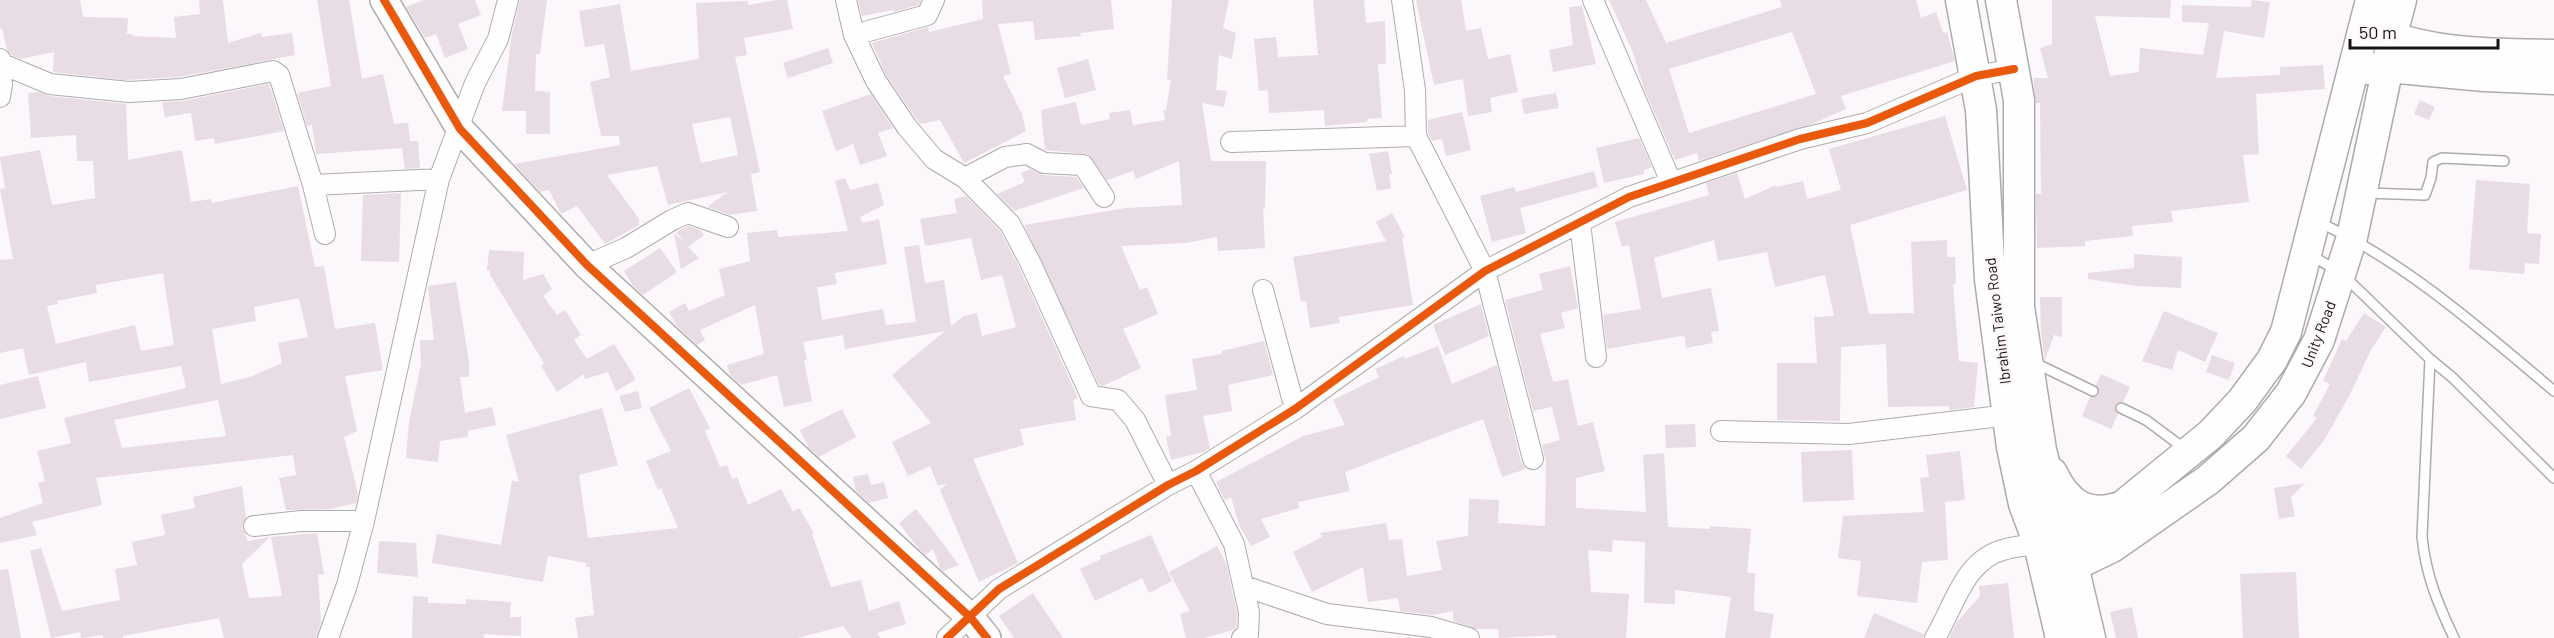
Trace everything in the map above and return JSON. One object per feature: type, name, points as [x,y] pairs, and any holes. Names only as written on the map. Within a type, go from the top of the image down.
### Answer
[{"type":"main road","name":"Ibrahim Taiwo Road","points":[[1961,0],[1981,110],[1990,279],[2008,415],[2024,504],[2052,540]]},
{"type":"main road","name":"Ibrahim Taiwo Road","points":[[2001,0],[2019,100],[2019,306],[2026,359],[2041,450],[2052,495],[2052,540],[2059,569],[2088,631]]},
{"type":"main road","name":"Unity Road","points":[[2052,540],[2086,530],[2103,522],[2200,443],[2242,401],[2277,350],[2286,332],[2353,71],[2376,21],[2401,0]]},
{"type":"main road","name":"Unity Road","points":[[2059,569],[2112,548],[2208,480],[2233,459],[2274,416],[2306,368],[2319,340],[2352,237],[2388,68],[2376,21]]},
{"type":"main road","points":[[2376,21],[2480,53],[2554,55]]},
{"type":"main road","points":[[2353,71],[2388,68],[2554,79]]},
{"type":"main road","points":[[2200,443],[2233,459]]},
{"type":"main road","points":[[2041,450],[2061,492],[2072,501],[2096,512],[2108,512],[2123,506]]},
{"type":"main road","points":[[2088,631],[2089,589],[2101,559],[2112,548]]},
{"type":"main road","name":"Ibrahim Taiwo Road","points":[[2059,569],[2061,638]]},
{"type":"street","points":[[384,0],[459,129],[587,265],[979,628]]},
{"type":"street","points":[[328,638],[347,585],[364,521],[440,179],[476,83],[498,39],[508,0]]},
{"type":"street","points":[[846,0],[854,35],[876,81],[906,127],[934,159],[965,178],[1010,224],[1031,264],[1090,396],[1118,400],[1135,420],[1168,485]]},
{"type":"street","points":[[854,35],[927,15],[934,0]]},
{"type":"street","points":[[1402,0],[1415,90],[1416,136],[1485,271],[1533,459]]},
{"type":"street","points":[[1593,0],[1671,182]]},
{"type":"street","points":[[0,97],[1,61],[50,84],[129,92],[182,89],[273,71],[279,75],[313,185],[325,234]]},
{"type":"street","points":[[947,638],[979,628],[999,589],[1168,485],[1196,471],[1294,409],[1485,271],[1629,196],[1800,139],[1867,123],[1976,76],[2014,69]]},
{"type":"street","points":[[1231,142],[1416,136]]},
{"type":"street","points":[[965,178],[1005,157],[1027,154],[1044,163],[1083,165],[1104,197]]},
{"type":"street","points":[[313,185],[440,179]]},
{"type":"street","points":[[587,265],[626,248],[688,213],[728,227]]},
{"type":"street","points":[[1580,223],[1596,357]]},
{"type":"street","points":[[1263,290],[1294,409]]},
{"type":"street","points":[[1721,431],[1849,434],[2008,415]]},
{"type":"street","points":[[1196,471],[1234,544],[1249,612],[1248,634],[1242,638]]},
{"type":"street","points":[[254,526],[301,521],[364,521]]},
{"type":"street","points":[[1935,638],[1968,573],[1985,558],[2005,549],[2052,540]]},
{"type":"street","points":[[1244,586],[1327,614],[1431,627],[1469,638]]},
{"type":"lane","points":[[2360,192],[2425,195],[2431,178],[2433,162],[2442,158],[2504,160]]},
{"type":"lane","points":[[2315,221],[2352,237],[2462,314],[2554,391]]},
{"type":"lane","points":[[2307,253],[2341,273],[2430,359],[2453,378],[2554,478]]},
{"type":"lane","points":[[2026,359],[2093,391]]},
{"type":"lane","points":[[2430,359],[2422,537],[2425,567],[2437,602],[2454,638]]},
{"type":"lane","points":[[2121,408],[2200,443]]},
{"type":"building","points":[[0,0],[80,0],[83,17],[128,18],[127,34],[176,38],[174,17],[200,14],[199,0],[223,0],[228,43],[261,33],[262,37],[292,33],[295,55],[179,77],[125,80],[53,72],[54,52],[21,59],[11,55],[7,50],[2,28],[0,29]]},
{"type":"building","points":[[317,0],[349,0],[362,79],[383,74],[394,124],[408,123],[410,141],[418,141],[420,168],[405,169],[402,148],[316,154],[312,125],[307,126],[297,93],[331,86]]},
{"type":"building","points":[[424,0],[475,0],[481,15],[458,24],[468,49],[445,58],[436,34],[425,38],[406,7]]},
{"type":"building","points":[[520,0],[547,0],[540,54],[536,54],[535,91],[550,92],[550,134],[526,134],[526,111],[502,111],[512,33]]},
{"type":"building","points":[[787,0],[793,29],[744,38],[747,55],[735,57],[760,172],[751,174],[757,211],[730,215],[707,207],[728,192],[668,205],[657,166],[607,175],[639,219],[639,225],[605,244],[577,206],[561,214],[549,190],[540,192],[514,164],[620,145],[619,136],[601,136],[590,82],[610,77],[604,44],[585,47],[579,11],[620,4],[631,71],[699,59],[696,3],[748,1],[748,5]],"holes":[[[730,117],[738,155],[701,163],[692,124]]]},
{"type":"building","points":[[858,0],[921,1],[918,5],[894,12],[893,10],[862,16]]},
{"type":"building","points":[[982,0],[1111,0],[1114,29],[1080,33],[1081,36],[1035,40],[1033,21],[998,24],[1011,74],[1003,76],[1022,114],[1026,131],[964,163],[940,120],[920,124],[886,75],[872,43],[928,27],[929,32],[983,19]]},
{"type":"building","points":[[1172,0],[1229,0],[1223,28],[1236,33],[1232,59],[1219,55],[1216,90],[1227,91],[1224,107],[1202,103],[1211,161],[1266,161],[1265,209],[1263,209],[1265,248],[1218,251],[1217,237],[1185,243],[1121,246],[1140,290],[1147,287],[1158,314],[1123,329],[1141,368],[1103,386],[1099,385],[1024,225],[1126,208],[1182,205],[1179,161],[1136,179],[1133,171],[1107,180],[1088,154],[1045,150],[1041,110],[1076,102],[1081,125],[1110,119],[1109,113],[1130,110],[1133,125],[1165,120],[1163,110],[1166,110],[1171,80],[1167,80]]},
{"type":"building","points":[[1313,0],[1364,0],[1366,23],[1385,21],[1386,64],[1378,64],[1382,118],[1367,119],[1367,122],[1325,126],[1324,110],[1269,113],[1268,90],[1259,91],[1254,39],[1276,37],[1278,57],[1318,55]]},
{"type":"building","points":[[1416,0],[1461,0],[1466,31],[1481,28],[1488,59],[1510,54],[1518,92],[1490,98],[1492,112],[1468,116],[1463,79],[1434,85]]},
{"type":"building","points":[[1609,0],[1646,0],[1666,43],[1782,7],[1780,0],[1916,0],[1921,18],[1936,12],[1943,33],[1947,32],[1955,61],[1841,96],[1846,109],[1812,124],[1699,161],[1697,153],[1675,160],[1644,89],[1632,50]],"holes":[[[1792,32],[1816,94],[1689,133],[1669,69]]]},
{"type":"building","points":[[2052,0],[2171,0],[2170,18],[2095,16],[2110,76],[2139,72],[2140,48],[2203,55],[2209,23],[2182,22],[2182,5],[2251,7],[2252,0],[2270,2],[2264,38],[2224,31],[2216,78],[2280,75],[2280,67],[2323,65],[2325,89],[2256,94],[2259,154],[2243,155],[2249,202],[2171,211],[2173,222],[2132,226],[2133,236],[2085,241],[2085,246],[2037,248],[2036,194],[2041,194],[2040,103],[2036,103],[2033,78],[2048,78],[2040,48],[2052,44]]},
{"type":"building","points":[[1582,6],[1596,64],[1553,72],[1549,50],[1573,45],[1569,7]]},
{"type":"building","points":[[828,48],[833,63],[788,78],[783,63]]},
{"type":"building","points":[[1088,59],[1096,90],[1065,98],[1057,68]]},
{"type":"building","points":[[269,84],[284,131],[215,144],[214,138],[195,141],[191,113],[165,117],[162,102],[183,101]]},
{"type":"building","points":[[39,92],[49,96],[126,104],[128,160],[182,150],[191,202],[211,199],[212,203],[298,186],[315,267],[324,266],[335,329],[375,323],[383,370],[345,376],[357,431],[344,437],[358,493],[356,503],[331,509],[286,510],[279,478],[296,475],[293,455],[96,478],[102,505],[32,522],[37,535],[0,543],[0,518],[43,503],[38,483],[45,481],[37,451],[71,443],[64,418],[186,388],[181,366],[89,382],[86,362],[29,375],[23,348],[0,353],[0,260],[13,259],[0,189],[5,188],[0,157],[40,150],[52,205],[95,198],[93,161],[77,161],[76,135],[31,138],[28,93]],"holes":[[[163,273],[174,345],[141,351],[135,325],[56,344],[47,306],[58,304],[57,301],[97,293],[96,285]],[[299,298],[308,337],[278,343],[282,363],[250,377],[221,384],[212,329],[256,321],[254,307]],[[218,400],[226,436],[122,448],[114,420]]]},
{"type":"building","points":[[1556,93],[1559,108],[1524,114],[1521,99]]},
{"type":"building","points":[[871,94],[893,128],[878,133],[887,156],[860,165],[853,144],[836,151],[822,111]]},
{"type":"building","points":[[2420,100],[2435,107],[2429,120],[2414,114]]},
{"type":"building","points":[[1462,112],[1471,150],[1446,156],[1442,139],[1432,141],[1428,133],[1428,120]]},
{"type":"building","points":[[1945,116],[1967,190],[1850,225],[1869,314],[1914,313],[1911,242],[1947,240],[1947,257],[1955,257],[1956,284],[1953,284],[1959,361],[1978,363],[1974,407],[1949,410],[1949,406],[1888,407],[1886,344],[1841,347],[1840,421],[1777,420],[1777,363],[1817,363],[1814,317],[1834,316],[1825,275],[1775,287],[1767,252],[1718,261],[1714,240],[1654,258],[1662,298],[1711,288],[1719,331],[1711,332],[1713,343],[1686,348],[1685,337],[1681,336],[1607,349],[1603,315],[1641,309],[1629,245],[1622,247],[1615,222],[1709,195],[1706,183],[1737,173],[1745,199],[1776,185],[1777,187],[1803,181],[1807,199],[1841,190],[1829,149]]},
{"type":"building","points":[[1639,138],[1652,167],[1644,170],[1644,174],[1604,183],[1596,148]]},
{"type":"building","points":[[1388,151],[1392,174],[1389,174],[1391,188],[1377,191],[1369,154]]},
{"type":"building","points":[[1030,169],[1043,175],[1076,177],[1084,188],[1014,211],[997,194],[1025,182],[1021,173]]},
{"type":"building","points":[[1594,171],[1598,187],[1520,208],[1526,233],[1492,242],[1480,196],[1514,187],[1516,192]]},
{"type":"building","points":[[845,178],[850,190],[878,183],[884,205],[860,217],[862,223],[879,219],[887,264],[835,273],[837,284],[817,287],[822,320],[883,309],[886,325],[916,322],[904,247],[919,245],[925,283],[944,280],[951,326],[964,316],[977,313],[982,336],[1016,327],[1002,275],[981,280],[971,238],[925,246],[920,219],[957,213],[954,199],[966,196],[1000,231],[1020,269],[1078,398],[1073,400],[1076,420],[1020,429],[1024,445],[973,459],[1018,563],[979,582],[940,490],[948,483],[938,486],[930,466],[908,476],[892,442],[931,423],[892,375],[945,331],[845,349],[843,335],[803,342],[812,401],[784,407],[777,375],[741,385],[730,375],[727,365],[764,354],[755,305],[700,330],[705,340],[697,345],[677,326],[669,312],[685,303],[689,311],[725,295],[719,269],[750,261],[747,233],[777,230],[778,237],[848,231],[835,181]]},
{"type":"building","points":[[2476,180],[2530,184],[2527,233],[2541,234],[2539,264],[2525,263],[2524,274],[2469,269]]},
{"type":"building","points":[[401,193],[399,262],[361,261],[363,195]]},
{"type":"building","points":[[1392,213],[1405,237],[1402,238],[1413,305],[1339,317],[1340,323],[1310,328],[1306,301],[1301,302],[1293,257],[1386,241],[1376,222]]},
{"type":"building","points":[[688,226],[700,230],[704,235],[688,247],[699,258],[681,269],[674,233],[684,242],[676,232]]},
{"type":"building","points":[[660,248],[677,272],[643,295],[633,286],[624,271]]},
{"type":"building","points":[[489,250],[524,252],[523,280],[543,274],[552,289],[543,296],[557,315],[565,310],[581,335],[574,340],[587,359],[614,344],[635,380],[616,391],[608,372],[585,379],[584,374],[557,392],[541,366],[544,363],[490,275],[490,271],[487,270]]},
{"type":"building","points":[[2134,254],[2182,257],[2181,288],[2137,286],[2088,279],[2088,273],[2134,268]]},
{"type":"building","points":[[1570,266],[1578,308],[1561,313],[1565,328],[1540,334],[1553,382],[1568,379],[1578,426],[1593,422],[1605,471],[1576,478],[1576,508],[1646,512],[1643,455],[1664,453],[1668,527],[1710,529],[1710,526],[1751,529],[1747,573],[1755,573],[1754,611],[1774,614],[1770,638],[1725,638],[1731,597],[1675,590],[1675,604],[1644,603],[1645,542],[1613,540],[1612,552],[1588,550],[1591,592],[1629,594],[1626,638],[1556,638],[1556,635],[1499,638],[1498,629],[1476,629],[1453,621],[1453,611],[1432,615],[1400,611],[1398,598],[1368,602],[1363,567],[1312,592],[1293,552],[1322,537],[1320,533],[1386,523],[1389,540],[1402,539],[1407,576],[1442,570],[1436,541],[1468,536],[1469,499],[1499,500],[1498,523],[1545,526],[1546,462],[1542,445],[1560,440],[1552,407],[1533,411],[1505,300],[1543,290],[1539,274]]},
{"type":"building","points":[[456,282],[469,362],[469,377],[460,377],[465,413],[492,407],[496,425],[468,431],[468,437],[440,441],[438,462],[406,458],[409,422],[421,364],[420,340],[434,340],[428,286]]},
{"type":"building","points":[[2040,297],[2062,297],[2062,337],[2054,335],[2045,360],[2041,334]]},
{"type":"building","points":[[1481,304],[1489,336],[1445,355],[1433,325]]},
{"type":"building","points":[[2164,311],[2218,333],[2205,362],[2178,350],[2172,370],[2142,361]]},
{"type":"building","points":[[2364,313],[2386,327],[2371,350],[2325,439],[2301,469],[2286,456],[2317,418],[2313,416],[2330,384],[2323,381],[2342,339],[2346,341]]},
{"type":"building","points":[[1264,341],[1273,375],[1228,385],[1232,411],[1203,416],[1210,448],[1171,460],[1166,437],[1171,436],[1165,395],[1197,390],[1192,359],[1222,354],[1222,351]]},
{"type":"building","points":[[1438,346],[1452,384],[1497,365],[1521,462],[1526,469],[1502,477],[1483,419],[1345,472],[1350,491],[1298,502],[1299,508],[1261,519],[1270,537],[1251,546],[1239,525],[1231,497],[1225,500],[1216,482],[1303,436],[1345,425],[1333,400],[1379,377],[1375,369],[1404,356],[1405,359]]},
{"type":"building","points":[[2212,355],[2235,363],[2229,380],[2206,372]]},
{"type":"building","points":[[2101,374],[2130,387],[2123,402],[2118,402],[2115,406],[2118,414],[2111,429],[2082,416],[2090,397],[2096,397],[2099,393],[2096,385]]},
{"type":"building","points":[[38,376],[46,408],[0,419],[0,385]]},
{"type":"building","points":[[689,388],[710,428],[705,431],[720,467],[727,465],[732,479],[737,477],[748,505],[781,489],[793,512],[799,508],[814,533],[812,534],[831,587],[861,580],[869,611],[899,601],[906,624],[877,633],[880,638],[852,638],[843,626],[798,638],[578,638],[575,618],[594,615],[589,566],[586,567],[586,563],[548,556],[543,582],[432,563],[437,534],[501,545],[512,481],[519,482],[506,435],[602,408],[618,465],[579,475],[588,538],[678,528],[661,488],[658,490],[646,461],[671,451],[649,408]]},
{"type":"building","points":[[638,391],[642,408],[625,412],[619,396]]},
{"type":"building","points":[[842,409],[856,437],[819,457],[809,448],[800,430]]},
{"type":"building","points":[[1695,424],[1696,447],[1666,448],[1665,425]]},
{"type":"building","points":[[1852,450],[1854,500],[1803,502],[1801,452]]},
{"type":"building","points":[[1960,451],[1965,500],[1945,502],[1948,560],[1922,562],[1917,603],[1857,596],[1861,561],[1838,558],[1843,516],[1924,512],[1920,478],[1929,477],[1926,455]]},
{"type":"building","points":[[868,474],[871,485],[884,482],[888,498],[869,503],[856,491],[853,477]]},
{"type":"building","points":[[2305,483],[2291,497],[2295,516],[2279,519],[2274,488]]},
{"type":"building","points":[[242,486],[246,518],[242,528],[248,541],[270,537],[242,564],[249,598],[282,596],[271,537],[317,533],[324,574],[318,575],[321,622],[316,638],[224,638],[219,618],[123,636],[123,638],[103,638],[103,635],[81,638],[80,632],[51,638],[30,551],[41,548],[62,611],[120,600],[115,569],[137,565],[132,542],[165,535],[161,515],[195,508],[193,497]]},
{"type":"building","points":[[916,509],[959,565],[943,571],[933,549],[925,555],[918,548],[899,523]]},
{"type":"building","points":[[1151,535],[1172,581],[1149,593],[1142,578],[1095,601],[1080,569],[1101,559],[1100,556]]},
{"type":"building","points":[[379,541],[416,543],[418,577],[377,573]]},
{"type":"building","points":[[1217,546],[1226,563],[1237,613],[1236,627],[1233,630],[1204,638],[1186,638],[1180,614],[1190,611],[1169,572]]},
{"type":"building","points":[[8,569],[21,638],[0,638],[0,570]]},
{"type":"building","points":[[2296,572],[2299,638],[2243,638],[2240,574]]},
{"type":"building","points":[[2008,583],[2014,638],[1949,638],[1957,622],[1980,596],[1979,586]]},
{"type":"building","points":[[1033,593],[1063,638],[1014,638],[999,616]]},
{"type":"building","points":[[413,596],[428,597],[428,603],[466,604],[466,599],[511,602],[510,617],[521,617],[521,636],[484,634],[484,638],[412,638]]},
{"type":"building","points":[[2132,607],[2138,638],[2116,638],[2110,612]]},
{"type":"building","points":[[1874,613],[1924,634],[1923,638],[1864,638]]},
{"type":"cycle path","points":[[384,0],[460,129],[587,265],[971,618],[987,638]]},
{"type":"cycle path","points":[[947,638],[999,589],[1295,409],[1485,271],[1629,197],[1800,139],[1867,123],[1976,76],[2014,69]]}]
